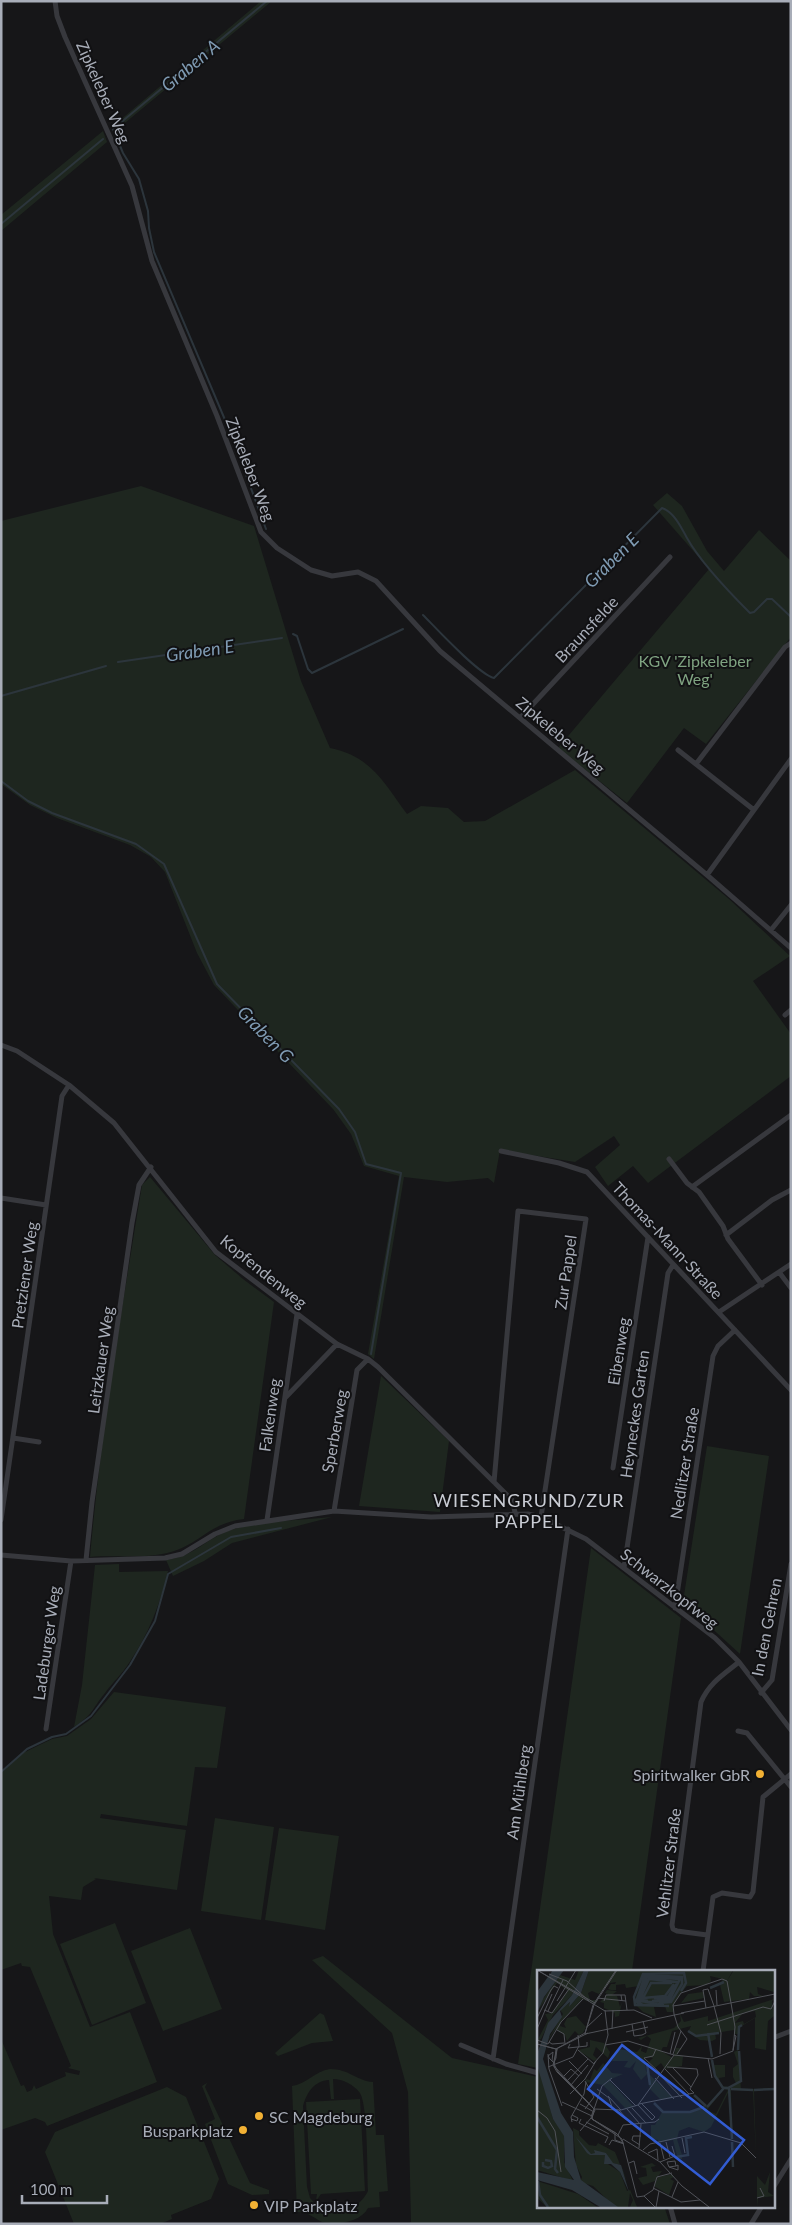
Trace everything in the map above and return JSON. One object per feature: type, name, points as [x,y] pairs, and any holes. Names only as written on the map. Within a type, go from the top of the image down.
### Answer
[{"type":"street","name":"Zipkeleber Weg","points":[[55,1],[57,16],[65,36],[132,186],[152,261],[218,416],[261,532],[277,548],[311,570],[332,576],[358,572],[376,581],[432,644],[522,717],[791,948]]},
{"type":"street","name":"Braunsfelde","points":[[522,717],[670,557]]},
{"type":"street","points":[[696,764],[785,647],[791,643]]},
{"type":"street","points":[[678,750],[754,810]]},
{"type":"street","points":[[707,874],[791,759]]},
{"type":"street","points":[[771,930],[791,905]]},
{"type":"street","points":[[786,1015],[791,1010]]},
{"type":"street","name":"Kopfendenweg","points":[[1,1045],[17,1051],[69,1085],[114,1123],[216,1252],[336,1344],[368,1359],[512,1500],[515,1512]]},
{"type":"street","name":"Pretziener Weg","points":[[1,1520],[62,1096],[69,1085]]},
{"type":"street","points":[[692,1187],[791,1115]]},
{"type":"street","name":"Thomas-Mann-Straße","points":[[500,1151],[559,1163],[587,1172],[791,1390]]},
{"type":"street","points":[[669,1159],[692,1187],[699,1192],[723,1226],[726,1235],[762,1285]]},
{"type":"street","name":"Leitzkauer Weg","points":[[86,1560],[92,1502],[132,1223],[139,1184],[150,1168]]},
{"type":"street","points":[[726,1235],[772,1200],[791,1190]]},
{"type":"street","name":"Pretziener Weg","points":[[1,1198],[46,1205]]},
{"type":"street","name":"Zur Pappel","points":[[494,1482],[518,1211],[586,1219],[542,1517]]},
{"type":"street","name":"Eibenweg","points":[[612,1468],[648,1237]]},
{"type":"street","name":"Heyneckes Garten","points":[[624,1568],[668,1273],[673,1264]]},
{"type":"street","points":[[719,1312],[746,1292],[762,1285],[791,1264]]},
{"type":"street","points":[[779,1272],[791,1288]]},
{"type":"street","name":"Falkenweg","points":[[267,1520],[297,1314]]},
{"type":"street","name":"Nedlitzer Straße","points":[[675,1608],[713,1356],[718,1346],[735,1330]]},
{"type":"street","points":[[284,1399],[336,1344]]},
{"type":"street","name":"Sperberweg","points":[[334,1511],[357,1370],[368,1359]]},
{"type":"street","points":[[13,1438],[39,1442]]},
{"type":"street","name":"Schwarzkopfweg","points":[[1,1555],[71,1561],[173,1556],[189,1550],[224,1529],[267,1520],[334,1511],[431,1517],[515,1512],[542,1517],[586,1539],[715,1638],[739,1662],[791,1730]]},
{"type":"street","name":"Am Mühlberg","points":[[493,2059],[568,1529]]},
{"type":"street","name":"Ladeburger Weg","points":[[46,1729],[71,1561]]},
{"type":"street","name":"In den Gehren","points":[[761,1692],[772,1680],[791,1564]]},
{"type":"street","name":"Vehlitzer Straße","points":[[707,1935],[677,1931],[673,1929],[672,1924],[701,1702],[710,1686],[739,1662]]},
{"type":"street","points":[[738,1731],[747,1733],[791,1787]]},
{"type":"street","points":[[703,1970],[712,1903],[716,1894],[750,1897],[753,1892],[763,1797],[791,1774]]},
{"type":"street","points":[[774,2038],[791,2031]]},
{"type":"street","points":[[460,2045],[493,2059],[537,2073]]},
{"type":"street","points":[[774,2186],[791,2160]]},
{"type":"street","points":[[671,2208],[675,2224]]},
{"type":"street","points":[[751,2224],[761,2208]]},
{"type":"green space","points":[[261,1],[272,1],[114,132],[112,127]]},
{"type":"green space","points":[[103,131],[107,142],[1,231],[1,215]]},
{"type":"green space","points":[[141,486],[254,526],[301,681],[330,748],[356,757],[366,764],[375,772],[407,814],[421,806],[448,808],[464,822],[485,821],[575,770],[729,899],[790,956],[753,981],[791,1034],[791,1076],[648,1183],[633,1166],[608,1186],[595,1167],[620,1145],[614,1136],[575,1162],[500,1150],[494,1183],[488,1178],[447,1182],[404,1177],[374,1359],[368,1354],[399,1176],[364,1166],[351,1134],[333,1109],[214,985],[197,953],[165,872],[151,857],[130,845],[57,818],[30,805],[1,784],[1,521]]},
{"type":"green space","name":"KGV 'Zipkeleber Weg'","points":[[667,493],[682,506],[707,551],[724,571],[759,530],[791,561],[791,637],[706,744],[684,728],[627,803],[558,748],[709,569],[653,505]]},
{"type":"green space","points":[[150,1177],[215,1255],[274,1302],[244,1519],[232,1521],[213,1529],[190,1544],[171,1552],[142,1556],[90,1557],[100,1463],[120,1324],[142,1185]]},
{"type":"green space","points":[[381,1376],[449,1441],[440,1512],[359,1506]]},
{"type":"green space","points":[[707,1446],[769,1456],[740,1654],[683,1602]]},
{"type":"green space","points":[[332,1517],[232,1543],[204,1561],[173,1576],[166,1560],[185,1555],[228,1531],[239,1528],[265,1523]]},
{"type":"green space","points":[[591,1548],[681,1618],[632,1970],[537,1970],[537,2068],[518,2064]]},
{"type":"green space","points":[[119,1564],[119,1572],[168,1571],[153,1618],[136,1652],[89,1715],[74,1727],[82,1685],[95,1565]]},
{"type":"green space","points":[[114,1692],[226,1707],[217,1768],[195,1767],[187,1826],[101,1814],[100,1818],[186,1830],[177,1890],[94,1878],[96,1879],[83,1887],[81,1900],[49,1896],[53,1934],[90,2027],[130,2012],[157,2082],[47,2126],[45,2122],[35,2118],[1,2130],[1,2039],[21,2086],[24,2085],[27,2092],[32,2090],[34,2085],[36,2089],[66,2076],[65,2072],[79,2075],[80,2071],[68,2068],[71,2066],[30,1967],[22,1966],[21,1963],[1,1970],[1,1773],[23,1753],[52,1739],[67,1736],[91,1719]]},
{"type":"green space","points":[[215,1818],[274,1827],[261,1920],[201,1911]]},
{"type":"green space","points":[[279,1828],[339,1836],[325,1930],[265,1920]]},
{"type":"green space","points":[[115,1923],[146,2003],[92,2025],[60,1944]]},
{"type":"green space","points":[[190,1928],[222,2009],[163,2031],[131,1951]]},
{"type":"green space","points":[[323,1956],[452,2058],[537,2077],[537,2208],[665,2208],[670,2224],[407,2224],[411,2222],[408,2092],[392,2033],[312,1960]]},
{"type":"green space","points":[[320,2013],[324,2015],[333,2041],[312,2043],[278,2056],[275,2053]]},
{"type":"green space","points":[[325,2070],[342,2071],[362,2080],[373,2082],[376,2135],[384,2135],[388,2191],[379,2192],[380,2207],[368,2208],[360,2217],[341,2223],[322,2222],[308,2214],[297,2212],[292,2086],[302,2083]],"holes":[[[333,2079],[355,2087],[363,2100],[366,2125],[368,2191],[359,2203],[348,2208],[319,2208],[310,2198],[307,2187],[303,2106],[312,2088],[324,2081],[329,2080],[331,2099],[334,2099]]]},
{"type":"green space","points":[[207,2083],[205,2087],[250,2183],[269,2190],[269,2194],[252,2195],[228,2184],[205,2124],[215,2119],[202,2086]]},
{"type":"green space","points":[[167,2087],[186,2097],[219,2179],[211,2199],[171,2215],[172,2219],[160,2224],[74,2224],[45,2152],[55,2132]]},
{"type":"green space","points":[[360,2099],[365,2191],[321,2194],[316,2201],[317,2194],[311,2194],[306,2102]]},
{"type":"waterway","points":[[266,529],[231,434],[154,252],[148,211],[139,179],[123,153],[113,129],[267,1]]},
{"type":"waterway","name":"Graben A","points":[[1,224],[103,139]]},
{"type":"waterway","name":"Graben E","points":[[423,615],[468,660],[487,675],[494,678],[662,508],[674,516],[693,548],[725,587],[750,613],[754,612],[767,599],[772,599],[791,617]]},
{"type":"waterway","name":"Graben E","points":[[293,634],[297,636],[308,669],[312,673],[403,629]]},
{"type":"waterway","name":"Graben E","points":[[118,662],[282,638]]},
{"type":"waterway","name":"Graben E","points":[[1,696],[106,666]]},
{"type":"waterway","name":"Graben G","points":[[1,781],[28,801],[52,813],[136,844],[164,864],[217,984],[339,1109],[355,1132],[366,1164],[401,1173],[371,1354]]},
{"type":"waterway","points":[[1,1772],[27,1749],[52,1737],[66,1734],[91,1716],[130,1665],[155,1621],[168,1574],[231,1537],[281,1528]]},
{"type":"place","name":"Spiritwalker GbR","points":[[760,1774]]},
{"type":"place","name":"SC Magdeburg","points":[[259,2116]]},
{"type":"place","name":"Busparkplatz","points":[[243,2130]]},
{"type":"place","name":"VIP Parkplatz","points":[[254,2205]]},
{"type":"district","name":"WIESENGRUND/ZUR PAPPEL","points":[[529,1510]]}]
